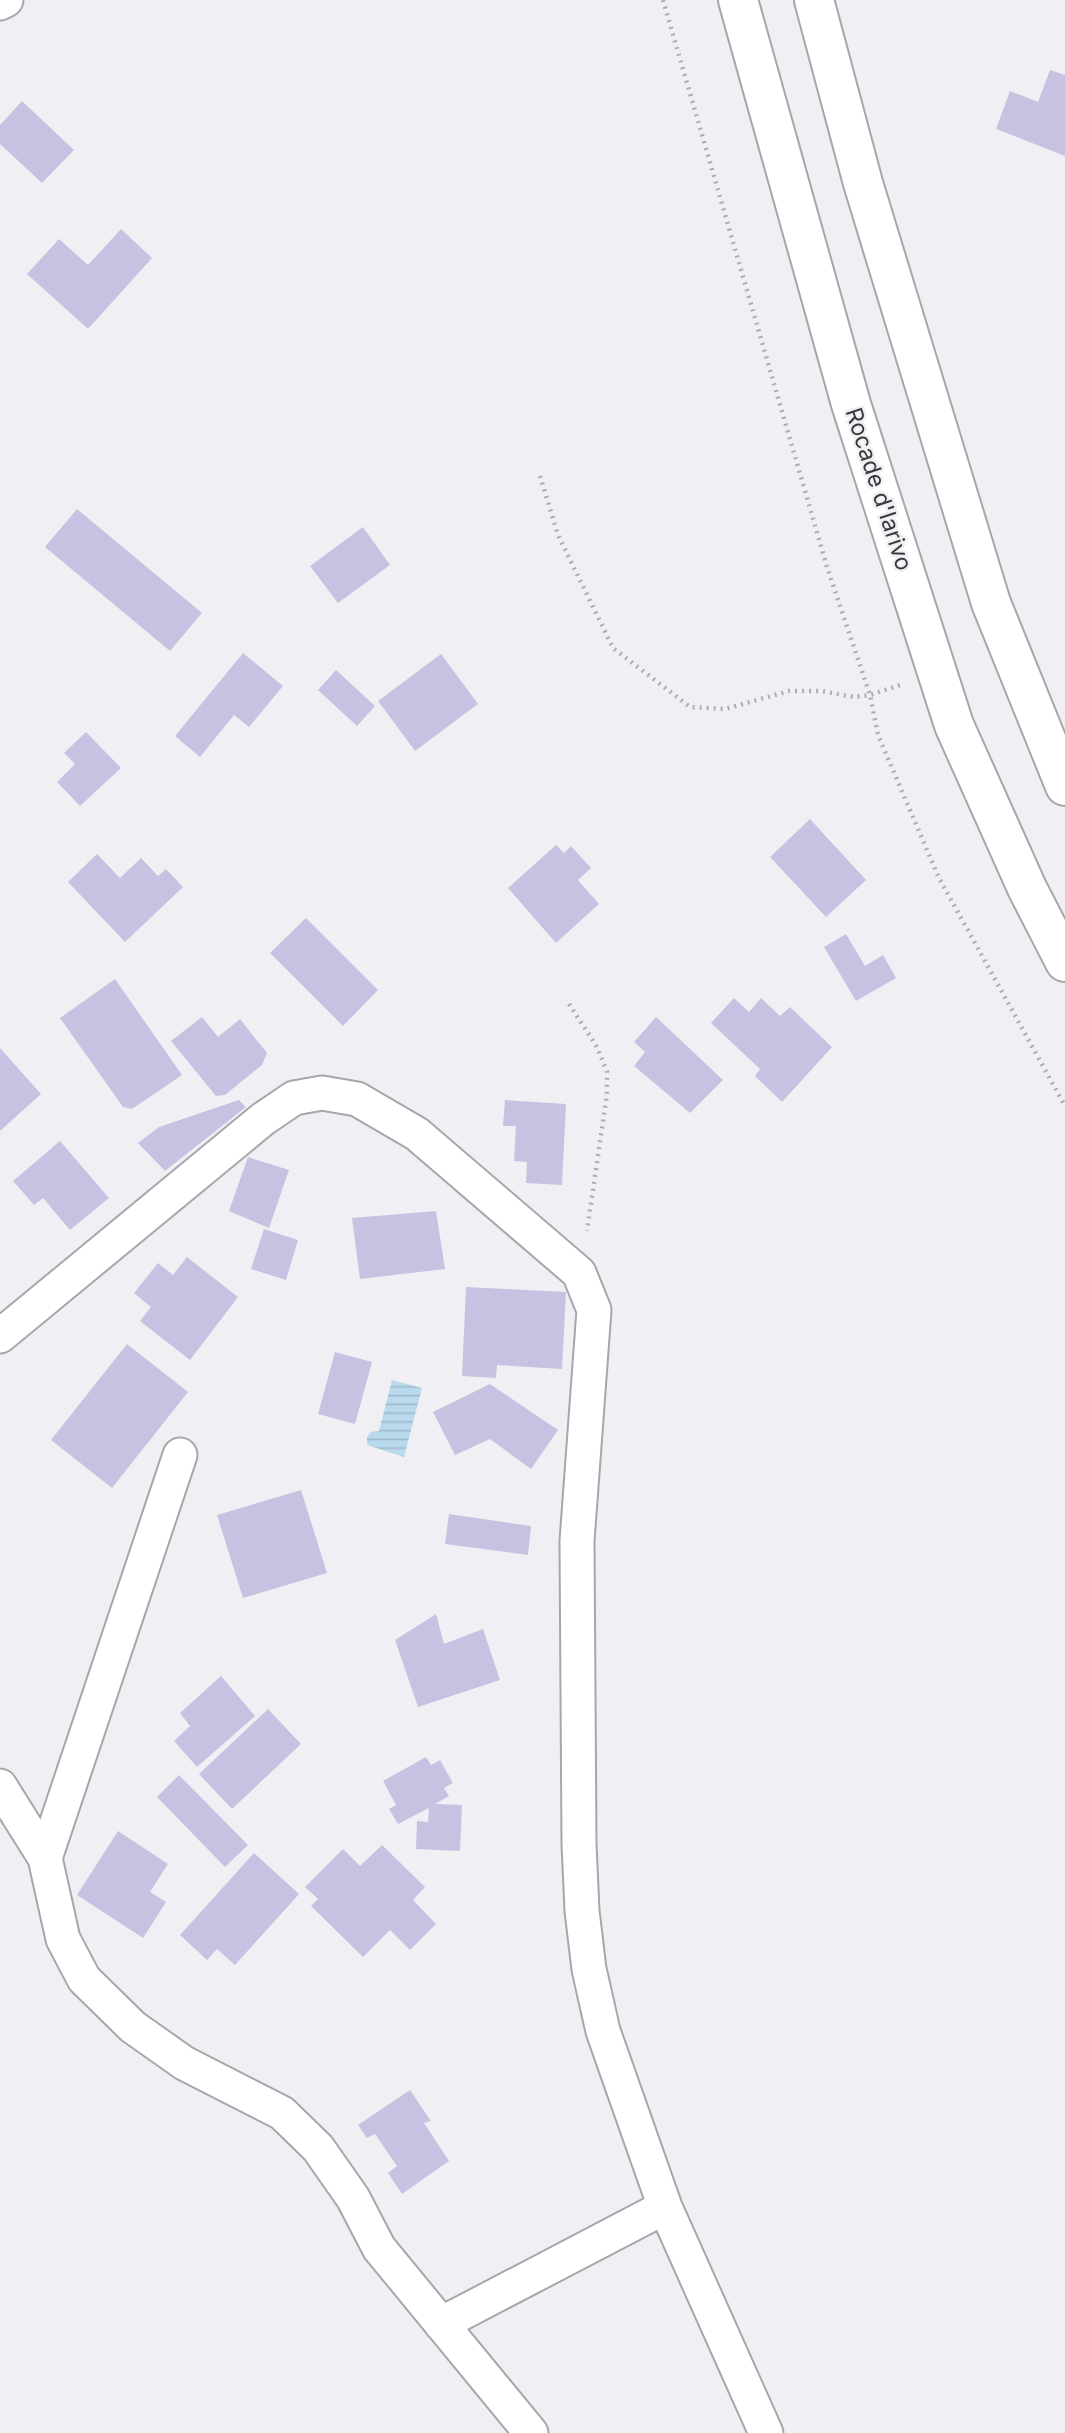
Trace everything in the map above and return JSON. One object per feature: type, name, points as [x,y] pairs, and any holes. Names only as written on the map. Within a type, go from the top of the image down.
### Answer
[{"type":"main road","name":"Rocade d'Iarivo","points":[[738,0],[851,404],[954,725],[1027,888],[1065,962]]},
{"type":"main road","points":[[814,0],[867,196],[991,603],[1065,786]]},
{"type":"street","points":[[0,4],[6,0]]},
{"type":"street","points":[[0,1336],[263,1119],[294,1098],[322,1093],[357,1099],[416,1134],[579,1273],[594,1310],[577,1541],[579,1844],[582,1911],[589,1969],[603,2031],[665,2207],[766,2433]]},
{"type":"street","points":[[45,1858],[180,1455]]},
{"type":"street","points":[[0,1786],[45,1858],[63,1939],[84,1979],[133,2027],[184,2063],[282,2113],[318,2148],[353,2198],[379,2248],[531,2433]]},
{"type":"street","points":[[441,2324],[665,2207]]},
{"type":"path","points":[[663,0],[827,567],[870,695],[878,735],[939,878],[1065,1106]]},
{"type":"path","points":[[540,476],[558,535],[613,648],[690,707],[725,709],[789,691],[821,691],[854,697],[870,695],[911,681]]},
{"type":"path","points":[[569,1004],[597,1047],[607,1072],[607,1094],[579,1273]]},
{"type":"water","points":[[392,1380],[422,1388],[404,1457],[367,1445],[367,1437],[371,1432],[379,1431]]},
{"type":"building","points":[[1050,70],[1065,75],[1065,156],[996,129],[1010,91],[1038,102]]},
{"type":"building","points":[[22,101],[74,150],[42,183],[0,144],[0,125]]},
{"type":"building","points":[[121,229],[152,258],[88,329],[27,274],[59,239],[88,265]]},
{"type":"building","points":[[77,509],[202,613],[170,651],[45,547]]},
{"type":"building","points":[[363,527],[390,565],[338,603],[310,566]]},
{"type":"building","points":[[243,653],[283,686],[249,727],[234,715],[200,757],[175,736]]},
{"type":"building","points":[[441,654],[478,704],[415,751],[378,701]]},
{"type":"building","points":[[336,670],[375,706],[357,726],[318,690]]},
{"type":"building","points":[[86,732],[121,768],[80,806],[57,782],[75,764],[64,753]]},
{"type":"building","points":[[810,819],[866,880],[826,917],[770,857]]},
{"type":"building","points":[[556,845],[564,853],[571,846],[591,868],[578,880],[599,904],[556,943],[508,888]]},
{"type":"building","points":[[97,854],[120,878],[141,858],[158,876],[166,869],[183,887],[125,942],[68,882]]},
{"type":"building","points":[[306,918],[378,990],[343,1026],[270,953]]},
{"type":"building","points":[[846,934],[865,966],[883,955],[896,978],[856,1001],[824,947]]},
{"type":"building","points":[[115,979],[182,1075],[132,1109],[123,1107],[60,1018]]},
{"type":"building","points":[[734,998],[749,1012],[761,998],[780,1016],[790,1007],[832,1047],[782,1102],[755,1076],[760,1069],[711,1023]]},
{"type":"building","points":[[202,1017],[218,1037],[240,1019],[267,1053],[262,1065],[225,1095],[216,1096],[171,1041]]},
{"type":"building","points":[[656,1017],[723,1080],[690,1113],[634,1066],[645,1052],[634,1042]]},
{"type":"building","points":[[0,1048],[41,1094],[0,1131]]},
{"type":"building","points":[[239,1100],[246,1107],[165,1171],[138,1143],[159,1127]]},
{"type":"building","points":[[505,1100],[566,1104],[562,1185],[526,1183],[527,1162],[514,1161],[516,1126],[503,1126]]},
{"type":"building","points":[[60,1141],[109,1198],[70,1230],[43,1198],[34,1205],[13,1181]]},
{"type":"building","points":[[248,1157],[289,1170],[269,1228],[229,1211]]},
{"type":"building","points":[[436,1211],[445,1269],[360,1279],[352,1218]]},
{"type":"building","points":[[264,1229],[298,1240],[286,1280],[251,1269]]},
{"type":"building","points":[[187,1257],[238,1297],[190,1360],[140,1321],[151,1307],[134,1293],[158,1263],[173,1275]]},
{"type":"building","points":[[466,1287],[566,1292],[562,1369],[497,1365],[496,1378],[462,1376]]},
{"type":"building","points":[[127,1344],[188,1392],[112,1488],[51,1440]]},
{"type":"building","points":[[335,1352],[372,1362],[355,1424],[318,1414]]},
{"type":"building","points":[[490,1384],[558,1430],[531,1469],[490,1439],[455,1455],[433,1412]]},
{"type":"building","points":[[301,1490],[327,1573],[243,1598],[217,1515]]},
{"type":"building","points":[[449,1514],[531,1526],[528,1555],[445,1544]]},
{"type":"building","points":[[436,1614],[444,1644],[483,1629],[500,1680],[418,1707],[395,1640]]},
{"type":"building","points":[[221,1676],[255,1716],[197,1767],[174,1741],[190,1726],[180,1713]]},
{"type":"building","points":[[268,1709],[301,1744],[232,1809],[199,1774]]},
{"type":"building","points":[[426,1757],[431,1765],[440,1760],[453,1783],[444,1788],[449,1796],[435,1804],[462,1805],[460,1851],[416,1849],[417,1821],[428,1822],[429,1808],[398,1824],[389,1809],[396,1805],[383,1781]]},
{"type":"building","points":[[179,1775],[248,1845],[225,1867],[157,1797]]},
{"type":"building","points":[[118,1831],[168,1864],[150,1892],[166,1902],[143,1938],[77,1895]]},
{"type":"building","points":[[382,1845],[425,1887],[413,1900],[436,1924],[410,1950],[390,1930],[363,1957],[311,1906],[318,1899],[305,1887],[343,1849],[360,1866]]},
{"type":"building","points":[[254,1853],[299,1894],[235,1965],[217,1949],[207,1960],[180,1935]]},
{"type":"building","points":[[410,2090],[431,2121],[424,2123],[449,2161],[402,2194],[388,2173],[397,2166],[375,2134],[367,2138],[358,2125]]}]
